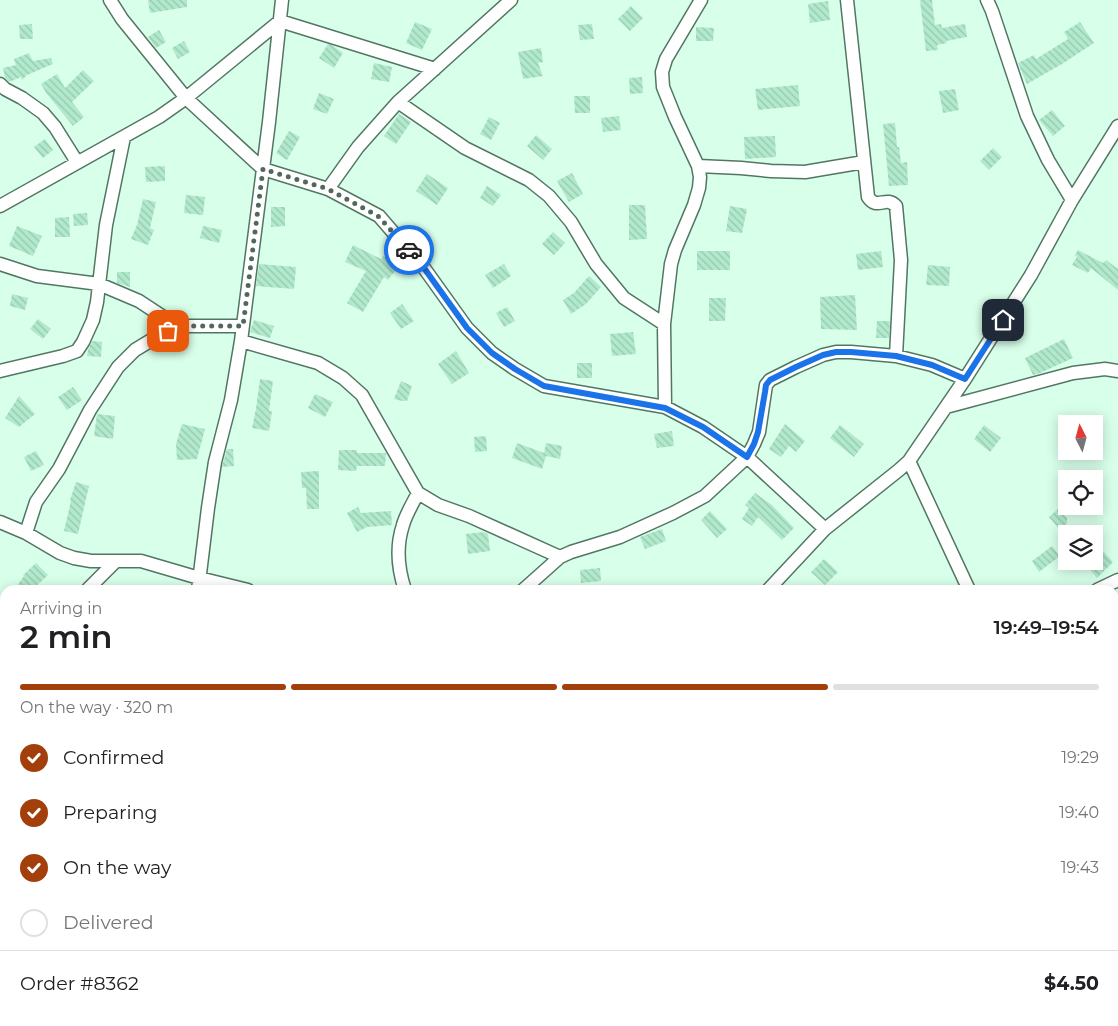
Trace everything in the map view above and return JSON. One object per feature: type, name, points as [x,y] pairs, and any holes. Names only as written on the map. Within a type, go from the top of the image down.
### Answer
[{"type":"street","points":[[110,0],[122,19],[186,98],[263,169],[328,189],[378,216],[424,268],[467,328],[492,353],[544,386],[665,408],[703,427],[747,457],[825,529]]},
{"type":"street","points":[[328,189],[358,147],[398,102],[511,0]]},
{"type":"street","points":[[665,408],[664,324],[671,264],[694,205],[700,177],[698,166],[674,117],[663,88],[662,72],[666,59],[701,0]]},
{"type":"street","points":[[847,0],[868,197],[876,204],[892,202],[896,206],[901,260],[896,356]]},
{"type":"street","points":[[987,0],[1027,116],[1048,160],[1072,200]]},
{"type":"street","points":[[0,522],[26,533],[60,553],[74,558],[90,561],[141,561],[199,584],[215,462],[231,400],[241,341],[269,122],[282,1]]},
{"type":"street","points":[[0,206],[160,117],[280,21]]},
{"type":"street","points":[[280,21],[435,69]]},
{"type":"street","points":[[0,84],[43,113],[78,162]]},
{"type":"street","points":[[398,102],[464,148],[529,180],[549,196],[572,222],[596,264],[624,298],[664,324]]},
{"type":"street","points":[[773,585],[825,529],[909,461],[965,379],[1031,275],[1072,200],[1116,131]]},
{"type":"street","points":[[0,371],[63,356],[77,351],[83,342],[93,320],[106,225],[124,137]]},
{"type":"street","points":[[698,166],[805,172],[864,162]]},
{"type":"street","points":[[0,264],[37,276],[99,284],[139,301],[177,326]]},
{"type":"street","points":[[26,533],[36,502],[59,469],[90,410],[118,367],[135,350],[177,326],[243,326]]},
{"type":"street","points":[[241,341],[318,364],[343,378],[362,395],[418,493],[438,504],[560,557]]},
{"type":"street","points":[[529,585],[560,557],[620,537],[674,513],[705,496],[747,457],[758,432],[766,385],[770,380],[796,367],[823,355],[836,352],[851,352],[896,356],[932,365],[965,379]]},
{"type":"street","points":[[946,407],[1073,374],[1105,369],[1118,371]]},
{"type":"street","points":[[909,461],[967,585]]},
{"type":"street","points":[[403,585],[398,547],[403,523],[418,493]]},
{"type":"street","points":[[92,585],[116,562]]},
{"type":"building","points":[[148,0],[187,0],[187,7],[150,13]]},
{"type":"building","points":[[920,0],[932,0],[935,25],[941,24],[942,28],[965,24],[967,37],[946,41],[947,43],[937,45],[938,50],[926,51]]},
{"type":"building","points":[[828,1],[830,20],[810,23],[808,4]]},
{"type":"building","points":[[631,6],[643,18],[630,31],[618,19]]},
{"type":"building","points":[[415,22],[432,29],[422,50],[406,43]]},
{"type":"building","points":[[1080,22],[1094,43],[1027,84],[1018,63],[1034,55],[1036,59],[1068,39],[1064,32]]},
{"type":"building","points":[[32,24],[33,39],[20,39],[19,25]]},
{"type":"building","points":[[592,24],[594,39],[580,40],[578,25]]},
{"type":"building","points":[[696,27],[714,28],[713,41],[696,41]]},
{"type":"building","points":[[159,30],[166,42],[156,48],[148,37]]},
{"type":"building","points":[[184,41],[190,52],[178,59],[172,48]]},
{"type":"building","points":[[328,44],[343,53],[334,68],[319,58]]},
{"type":"building","points":[[541,48],[543,62],[538,63],[543,76],[523,79],[518,52]]},
{"type":"building","points":[[29,53],[33,61],[51,58],[53,64],[27,75],[22,80],[21,77],[9,82],[5,78],[3,68],[16,65],[14,59]]},
{"type":"building","points":[[374,63],[392,67],[389,82],[371,79]]},
{"type":"building","points":[[83,70],[94,81],[72,102],[84,117],[73,126],[41,84],[57,74],[65,88]]},
{"type":"building","points":[[642,77],[643,93],[630,94],[629,78]]},
{"type":"building","points":[[798,85],[800,106],[758,110],[755,89]]},
{"type":"building","points":[[955,89],[959,110],[943,113],[939,91]]},
{"type":"building","points":[[319,93],[334,99],[327,114],[313,109]]},
{"type":"building","points":[[574,96],[590,96],[590,113],[575,113]]},
{"type":"building","points":[[1052,110],[1065,126],[1053,136],[1039,120]]},
{"type":"building","points":[[399,114],[411,122],[396,144],[384,136]]},
{"type":"building","points":[[619,116],[621,130],[603,132],[601,118]]},
{"type":"building","points":[[489,117],[500,123],[491,140],[480,134]]},
{"type":"building","points":[[895,123],[897,147],[899,147],[901,163],[907,162],[908,185],[889,186],[883,124]]},
{"type":"building","points":[[289,131],[300,137],[287,160],[276,153]]},
{"type":"building","points":[[536,135],[552,149],[543,160],[527,146]]},
{"type":"building","points":[[775,136],[776,157],[745,159],[744,137]]},
{"type":"building","points":[[45,139],[53,150],[43,158],[34,147]]},
{"type":"building","points":[[993,148],[1002,157],[989,170],[980,161]]},
{"type":"building","points":[[165,166],[165,181],[146,182],[145,167]]},
{"type":"building","points":[[572,173],[583,194],[569,202],[557,181]]},
{"type":"building","points":[[427,174],[448,188],[437,205],[416,191]]},
{"type":"building","points":[[487,186],[501,195],[493,206],[480,198]]},
{"type":"building","points":[[186,195],[205,197],[203,215],[184,213]]},
{"type":"building","points":[[143,199],[156,202],[150,228],[154,230],[148,245],[131,239],[137,225]]},
{"type":"building","points":[[629,205],[645,205],[647,239],[629,240]]},
{"type":"building","points":[[730,206],[747,209],[742,233],[726,231]]},
{"type":"building","points":[[271,207],[285,207],[285,226],[271,227]]},
{"type":"building","points":[[87,213],[88,225],[74,226],[73,214]]},
{"type":"building","points":[[69,217],[70,237],[55,237],[55,218]]},
{"type":"building","points":[[17,226],[42,236],[33,256],[9,246]]},
{"type":"building","points":[[203,226],[222,230],[219,243],[200,238]]},
{"type":"building","points":[[553,232],[565,243],[554,255],[542,244]]},
{"type":"building","points":[[353,245],[381,259],[383,256],[398,267],[388,280],[384,277],[363,312],[347,303],[366,271],[345,262]]},
{"type":"building","points":[[1078,250],[1103,263],[1106,260],[1118,269],[1118,290],[1091,268],[1088,273],[1072,265],[1077,257],[1075,255]]},
{"type":"building","points":[[697,251],[730,251],[730,270],[697,270]]},
{"type":"building","points":[[881,251],[883,267],[858,270],[856,254]]},
{"type":"building","points":[[259,264],[296,267],[294,289],[256,286]]},
{"type":"building","points":[[504,264],[511,276],[493,288],[485,275]]},
{"type":"building","points":[[928,265],[950,267],[949,286],[926,285]]},
{"type":"building","points":[[117,272],[130,272],[130,287],[117,283]]},
{"type":"building","points":[[589,276],[601,287],[586,304],[571,314],[563,300],[574,293]]},
{"type":"building","points":[[12,294],[28,298],[25,310],[10,306]]},
{"type":"building","points":[[855,295],[857,330],[821,329],[820,297]]},
{"type":"building","points":[[709,298],[726,298],[725,321],[709,321]]},
{"type":"building","points":[[402,304],[414,321],[401,329],[390,313]]},
{"type":"building","points":[[507,307],[515,321],[504,327],[496,313]]},
{"type":"building","points":[[38,319],[51,329],[43,339],[30,329]]},
{"type":"building","points":[[254,320],[274,326],[270,338],[250,332]]},
{"type":"building","points":[[877,321],[890,321],[889,338],[876,338]]},
{"type":"building","points":[[633,332],[636,354],[612,356],[610,334]]},
{"type":"building","points":[[1064,339],[1073,358],[1033,375],[1025,358]]},
{"type":"building","points":[[92,341],[102,342],[101,357],[87,356]]},
{"type":"building","points":[[456,351],[469,373],[452,384],[438,364]]},
{"type":"building","points":[[577,363],[592,363],[592,378],[577,378]]},
{"type":"building","points":[[260,379],[273,381],[269,411],[272,411],[269,431],[252,428]]},
{"type":"building","points":[[401,381],[412,386],[407,401],[394,399]]},
{"type":"building","points":[[73,387],[82,400],[67,410],[58,397]]},
{"type":"building","points":[[315,394],[333,402],[325,417],[308,408]]},
{"type":"building","points":[[19,396],[35,414],[19,427],[5,418]]},
{"type":"building","points":[[97,414],[115,416],[113,439],[94,436]]},
{"type":"building","points":[[182,424],[205,429],[197,459],[177,460],[176,444]]},
{"type":"building","points":[[785,424],[805,441],[796,452],[789,446],[781,457],[769,449]]},
{"type":"building","points":[[840,425],[864,444],[854,457],[830,438]]},
{"type":"building","points":[[984,425],[1001,438],[990,452],[974,439]]},
{"type":"building","points":[[672,431],[674,446],[657,448],[654,434]]},
{"type":"building","points":[[486,436],[487,451],[475,452],[474,437]]},
{"type":"building","points":[[517,443],[544,453],[546,443],[562,446],[560,459],[546,456],[542,469],[512,458]]},
{"type":"building","points":[[227,449],[233,449],[234,466],[222,467]]},
{"type":"building","points":[[339,450],[357,450],[357,453],[386,453],[385,466],[357,466],[356,471],[338,470]]},
{"type":"building","points":[[36,451],[44,465],[31,471],[24,457]]},
{"type":"building","points":[[319,471],[319,509],[307,509],[306,488],[302,488],[301,472]]},
{"type":"building","points":[[76,482],[89,486],[78,534],[64,531],[70,500]]},
{"type":"building","points":[[755,493],[772,505],[794,528],[782,540],[758,517],[752,526],[742,519],[749,508],[745,505]]},
{"type":"building","points":[[358,507],[361,513],[391,511],[392,525],[367,527],[357,532],[347,513]]},
{"type":"building","points":[[1058,509],[1058,515],[1064,515],[1067,518],[1067,523],[1065,525],[1058,525],[1058,528],[1049,517]]},
{"type":"building","points":[[710,511],[727,529],[717,538],[701,520]]},
{"type":"building","points":[[662,529],[666,541],[645,549],[640,537]]},
{"type":"building","points":[[484,532],[488,534],[490,551],[468,554],[466,534]]},
{"type":"building","points":[[1052,546],[1058,554],[1058,558],[1039,572],[1032,561]]},
{"type":"building","points":[[1103,551],[1113,562],[1097,578],[1090,570],[1103,570]]},
{"type":"building","points":[[824,559],[838,572],[825,585],[811,572]]},
{"type":"building","points":[[36,563],[48,575],[37,585],[18,585],[23,575]]},
{"type":"building","points":[[600,568],[601,581],[581,583],[580,570]]},
{"type":"way so far","points":[[168,331],[177,326],[243,326],[263,169],[328,189],[378,216],[409,250]]},
{"type":"route","points":[[409,250],[467,328],[492,353],[515,369],[544,386],[665,408],[703,427],[747,457],[758,432],[766,385],[770,380],[823,355],[836,352],[896,356],[932,365],[965,379],[1003,320]]}]
